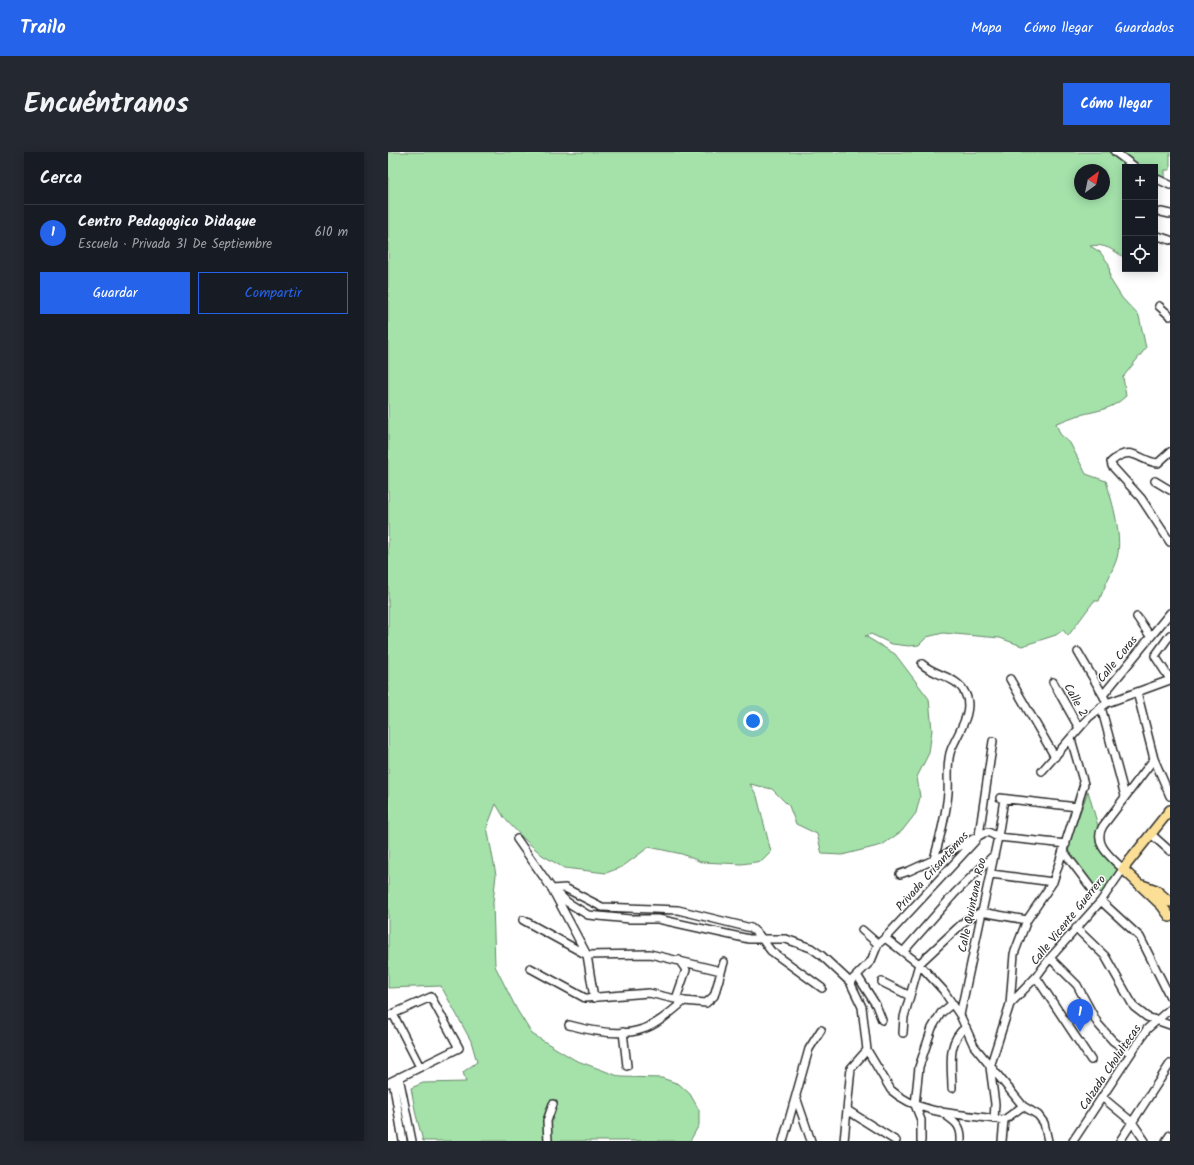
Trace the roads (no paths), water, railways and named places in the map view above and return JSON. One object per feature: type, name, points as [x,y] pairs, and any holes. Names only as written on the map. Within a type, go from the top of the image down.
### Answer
[{"type":"main road","name":"Calle Vicente Guerrero","points":[[1123,869],[1170,810]]},
{"type":"main road","points":[[1123,869],[1140,884],[1170,917]]},
{"type":"main road","points":[[1140,884],[1156,890],[1170,902]]},
{"type":"street","points":[[1115,152],[1131,164]]},
{"type":"street","points":[[1158,179],[1170,185]]},
{"type":"street","points":[[1161,212],[1170,214]]},
{"type":"street","points":[[1158,236],[1170,240]]},
{"type":"street","points":[[1159,306],[1170,316]]},
{"type":"street","points":[[1170,452],[1158,463],[1152,462],[1135,453],[1130,453],[1112,462],[1112,466],[1141,498],[1170,542]]},
{"type":"street","points":[[1155,481],[1170,490]]},
{"type":"street","name":"Calle Coras","points":[[1125,796],[1103,695],[1170,613]]},
{"type":"street","points":[[1137,617],[1150,636]]},
{"type":"street","points":[[1042,771],[1079,728],[1104,705],[1170,679],[1155,656],[1170,635]]},
{"type":"street","points":[[1078,652],[1103,695]]},
{"type":"street","points":[[922,664],[955,681],[964,691],[967,702],[964,722],[950,755],[948,794],[941,834],[934,859]]},
{"type":"street","points":[[1010,679],[1055,757]]},
{"type":"street","name":"Calle 2","points":[[1053,682],[1079,728]]},
{"type":"street","points":[[1137,692],[1154,759],[1170,796]]},
{"type":"street","points":[[994,1119],[995,1104],[990,1067],[1010,1004],[1014,954],[1027,920],[1053,882],[1064,852],[1084,784],[1071,739]]},
{"type":"street","name":"Privada Crisantemos","points":[[878,944],[973,846],[979,835],[993,741]]},
{"type":"street","points":[[1123,869],[1103,848],[1099,838],[1103,826],[1154,759]]},
{"type":"street","name":"Calle Quintana Roo","points":[[960,1015],[998,837],[1002,798],[1024,802],[1038,801],[1077,808]]},
{"type":"street","points":[[900,874],[988,832],[998,837],[1066,844]]},
{"type":"street","points":[[1150,834],[1170,851]]},
{"type":"street","points":[[517,839],[553,891],[587,955],[594,998]]},
{"type":"street","points":[[1064,852],[1092,889]]},
{"type":"street","points":[[903,952],[955,893],[994,855]]},
{"type":"street","name":"Calle Vicente Guerrero","points":[[1010,1004],[1036,977],[1050,958],[1101,901],[1123,869]]},
{"type":"street","points":[[990,874],[1053,882]]},
{"type":"street","points":[[553,891],[564,888],[602,907],[678,910],[751,928],[764,938],[771,951],[822,988]]},
{"type":"street","points":[[553,891],[588,915],[630,919],[658,919],[749,939],[786,939],[811,948],[821,955],[850,982],[862,1007],[867,1050],[890,1090],[915,1105],[940,1111],[994,1119],[1004,1120],[1023,1106]]},
{"type":"street","points":[[1101,901],[1140,938],[1170,997]]},
{"type":"street","points":[[903,1033],[903,1024],[919,964],[966,920],[981,912],[1027,920]]},
{"type":"street","points":[[698,927],[699,916]]},
{"type":"street","points":[[523,920],[587,955],[650,954],[721,971]]},
{"type":"street","points":[[1076,928],[1105,956],[1134,1007],[1147,1017],[1170,1025]]},
{"type":"street","points":[[850,982],[871,961],[878,944],[862,930]]},
{"type":"street","points":[[885,938],[919,964],[943,990],[960,1015],[974,1046],[1023,1106],[1038,1115],[1044,1123],[1048,1141]]},
{"type":"street","points":[[1050,958],[1077,985],[1098,1024],[1108,1035],[1130,1053]]},
{"type":"street","points":[[676,999],[686,970],[679,960]]},
{"type":"street","points":[[530,968],[579,996],[594,998],[649,993],[684,1001],[706,1003],[714,996],[724,962]]},
{"type":"street","points":[[857,975],[876,1005],[882,1020]]},
{"type":"street","points":[[1036,977],[1091,1060]]},
{"type":"street","points":[[882,982],[910,996]]},
{"type":"street","points":[[393,1080],[420,1067],[459,1048],[432,997],[390,1015],[420,1067]]},
{"type":"street","points":[[569,1025],[595,1032],[623,1032],[643,1029],[668,1015],[684,1001]]},
{"type":"street","points":[[921,1141],[921,1120],[915,1105],[919,1067],[932,1028],[941,1013],[952,1004]]},
{"type":"street","name":"Calzada Cholultecas","points":[[1073,1141],[1147,1029],[1170,1009]]},
{"type":"street","points":[[952,1088],[952,1048],[957,1033],[966,1027]]},
{"type":"street","points":[[784,1140],[810,1045],[821,1030]]},
{"type":"street","points":[[623,1032],[627,1066]]},
{"type":"street","points":[[844,1141],[851,1068],[867,1050]]},
{"type":"street","points":[[1120,1141],[1170,1064]]},
{"type":"street","points":[[393,1080],[404,1141]]},
{"type":"street","points":[[393,1080],[412,1141]]},
{"type":"street","points":[[796,1097],[811,1141]]},
{"type":"street","points":[[1102,1097],[1132,1122],[1145,1141]]},
{"type":"street","points":[[548,1141],[548,1121],[553,1104]]},
{"type":"street","points":[[848,1110],[896,1141]]},
{"type":"street","points":[[940,1111],[959,1126],[962,1131],[961,1141]]},
{"type":"street","points":[[1002,1141],[1004,1120]]},
{"type":"street","points":[[1166,1141],[1170,1135]]},
{"type":"place","name":"Centro Pedagogico Didaque","points":[[1080,1032]]}]
